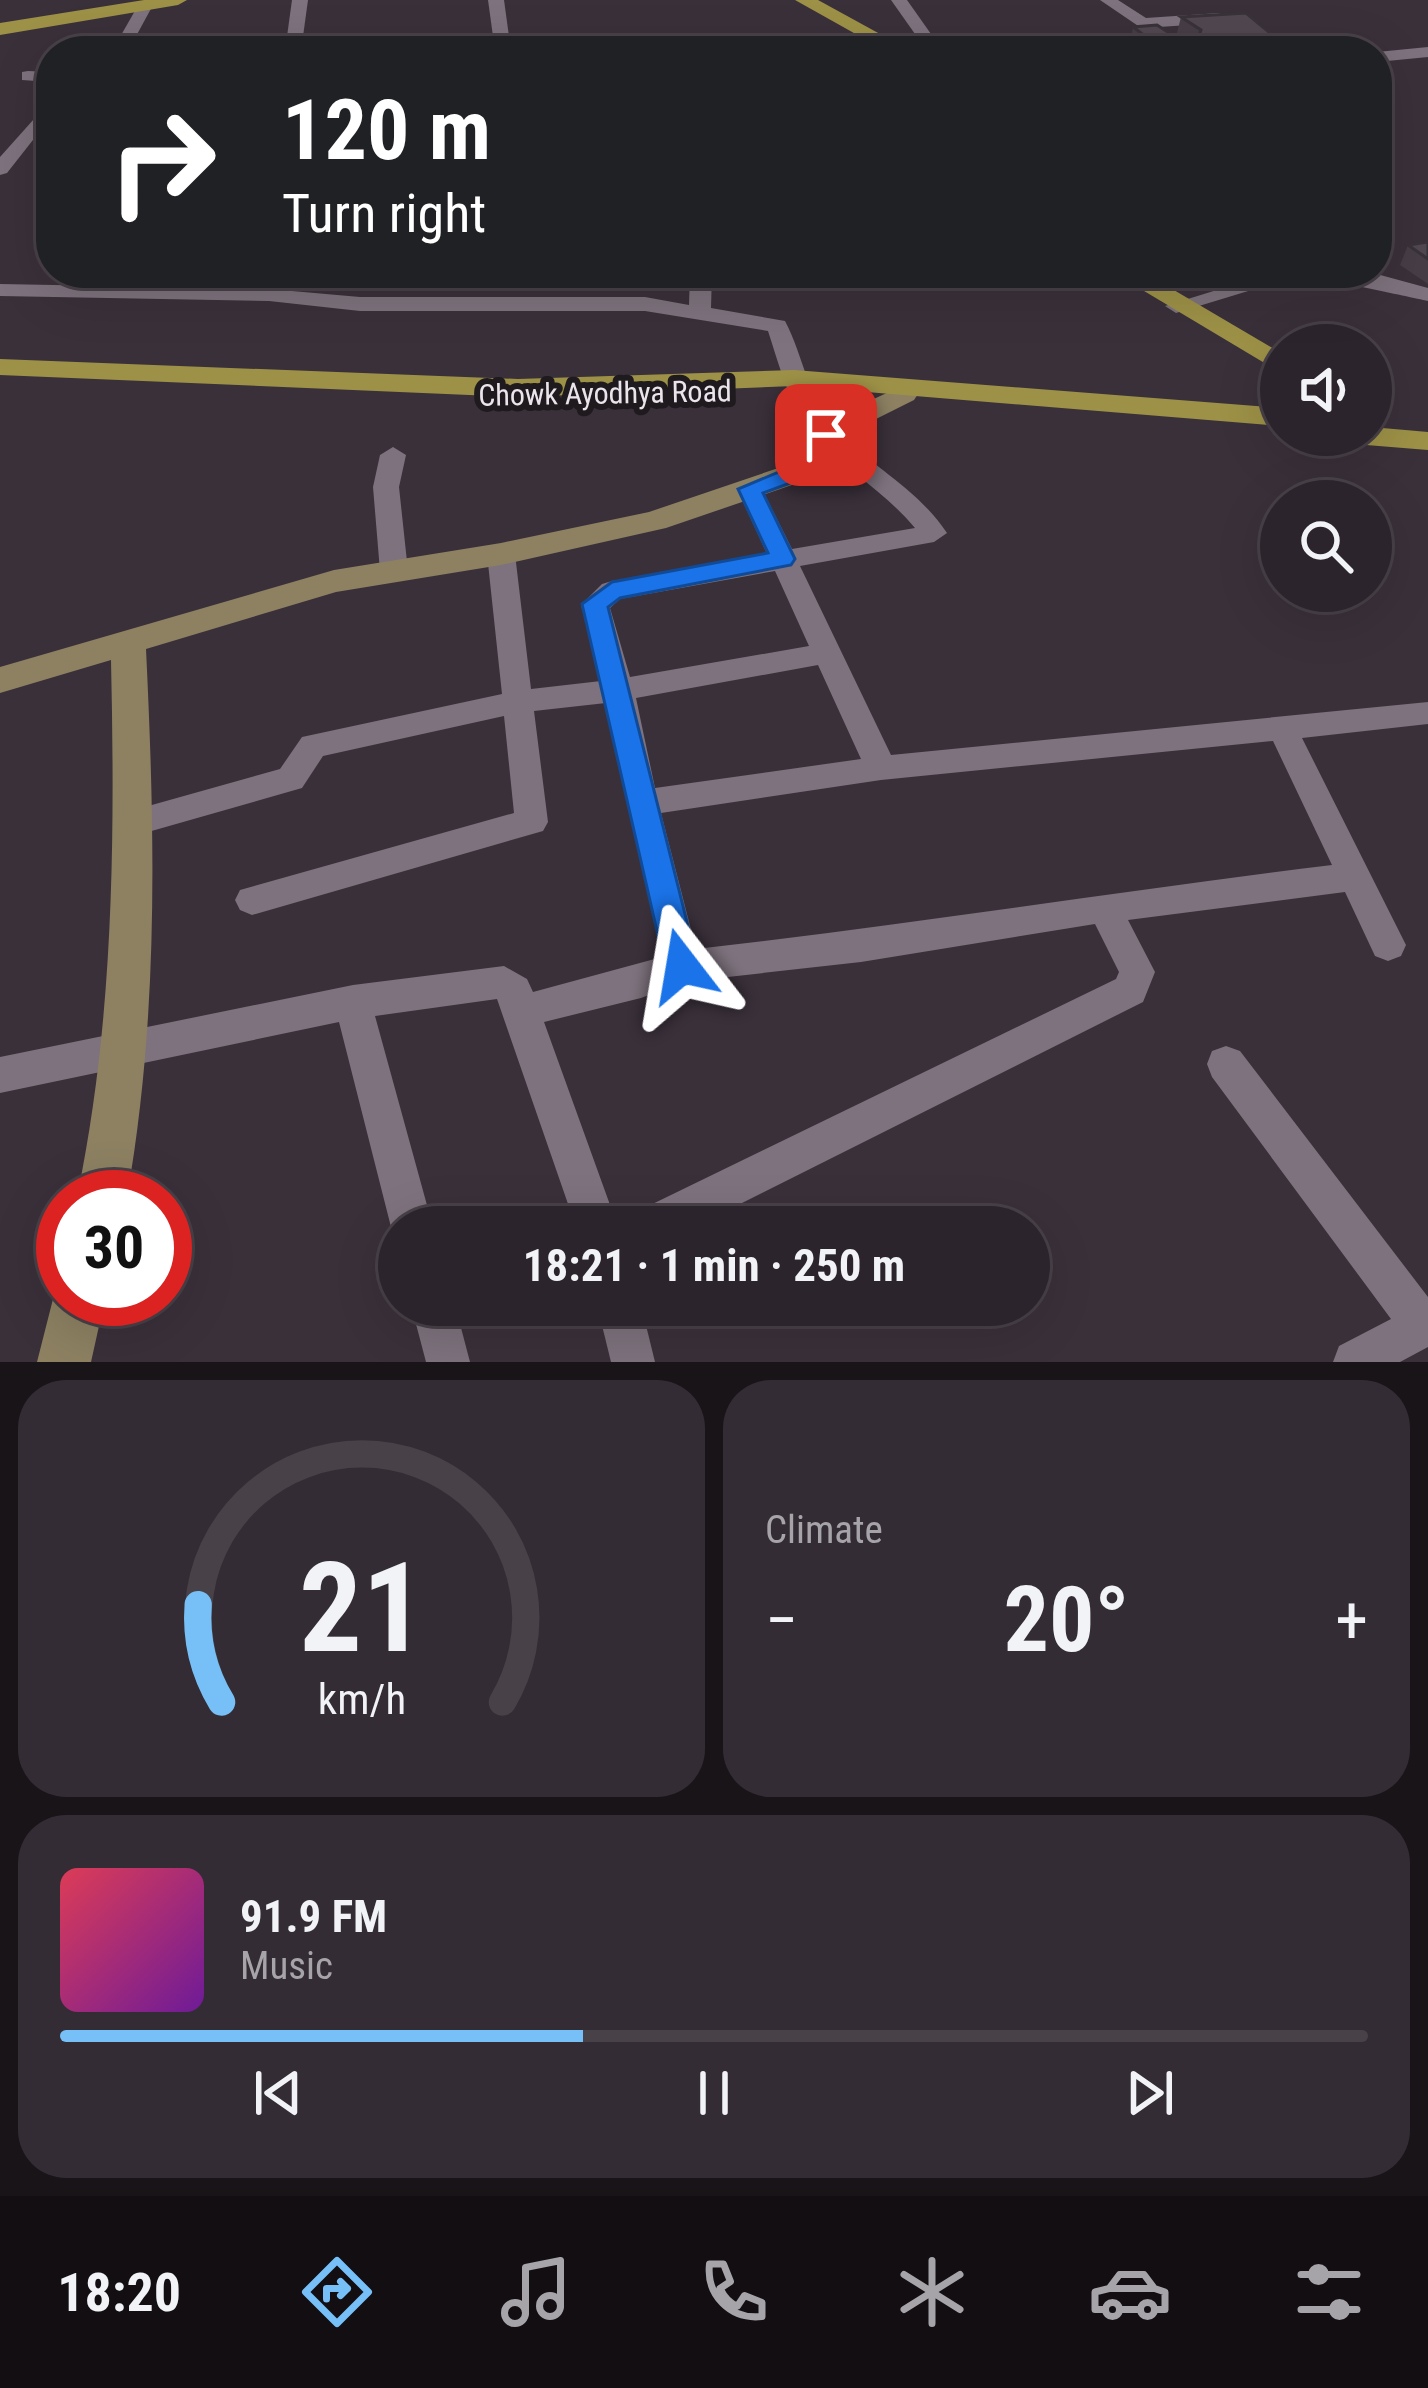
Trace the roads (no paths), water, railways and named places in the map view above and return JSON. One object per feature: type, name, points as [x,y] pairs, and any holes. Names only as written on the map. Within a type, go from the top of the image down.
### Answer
[{"type":"main road","points":[[0,29],[178,0]]},
{"type":"main road","points":[[804,0],[872,36]]},
{"type":"main road","points":[[1149,288],[1260,353]]},
{"type":"main road","points":[[0,367],[518,388],[796,383],[1038,394],[1260,415]]},
{"type":"main road","name":"Chowk Ayodhya Road","points":[[0,381],[502,398],[796,383],[1260,426]]},
{"type":"street","points":[[295,36],[300,0]]},
{"type":"street","points":[[496,0],[501,36]]},
{"type":"street","points":[[899,0],[924,36]]},
{"type":"street","points":[[1108,0],[1162,36]]},
{"type":"street","points":[[128,36],[145,4]]},
{"type":"street","points":[[1141,23],[1228,17]]},
{"type":"street","points":[[1392,56],[1428,52]]},
{"type":"street","points":[[28,76],[36,76]]},
{"type":"street","points":[[0,170],[36,121]]},
{"type":"street","points":[[30,127],[36,127]]},
{"type":"street","points":[[1392,284],[1428,295]]},
{"type":"street","points":[[0,290],[90,288]]},
{"type":"street","points":[[288,288],[360,304],[646,304],[777,326],[796,383],[826,435],[896,489],[934,533],[603,594],[595,604],[682,966]]},
{"type":"street","points":[[700,311],[701,288]]},
{"type":"street","points":[[1176,306],[1241,288]]},
{"type":"street","points":[[0,680],[334,580],[501,554],[655,521],[806,469],[826,435],[862,412],[904,394]]},
{"type":"street","points":[[393,455],[386,487],[394,571]]},
{"type":"street","points":[[750,489],[881,768]]},
{"type":"street","points":[[252,900],[531,822],[501,554]]},
{"type":"street","points":[[107,1170],[129,1051],[134,823],[128,642]]},
{"type":"street","points":[[134,823],[292,779],[313,746],[518,702],[619,690],[827,653]]},
{"type":"street","points":[[642,803],[881,768],[1428,713]]},
{"type":"street","points":[[1282,728],[1388,945]]},
{"type":"street","points":[[521,1011],[641,982],[682,966],[1354,878]]},
{"type":"street","points":[[692,1206],[1130,990],[1137,982],[1137,972],[1104,908]]},
{"type":"street","points":[[0,1075],[353,1002],[504,982],[514,991],[590,1206]]},
{"type":"street","points":[[353,1002],[406,1206]]},
{"type":"street","points":[[1226,1064],[1425,1324],[1355,1362]]},
{"type":"street","points":[[64,1362],[73,1326]]},
{"type":"street","points":[[439,1326],[448,1362]]},
{"type":"street","points":[[623,1326],[631,1362]]}]
